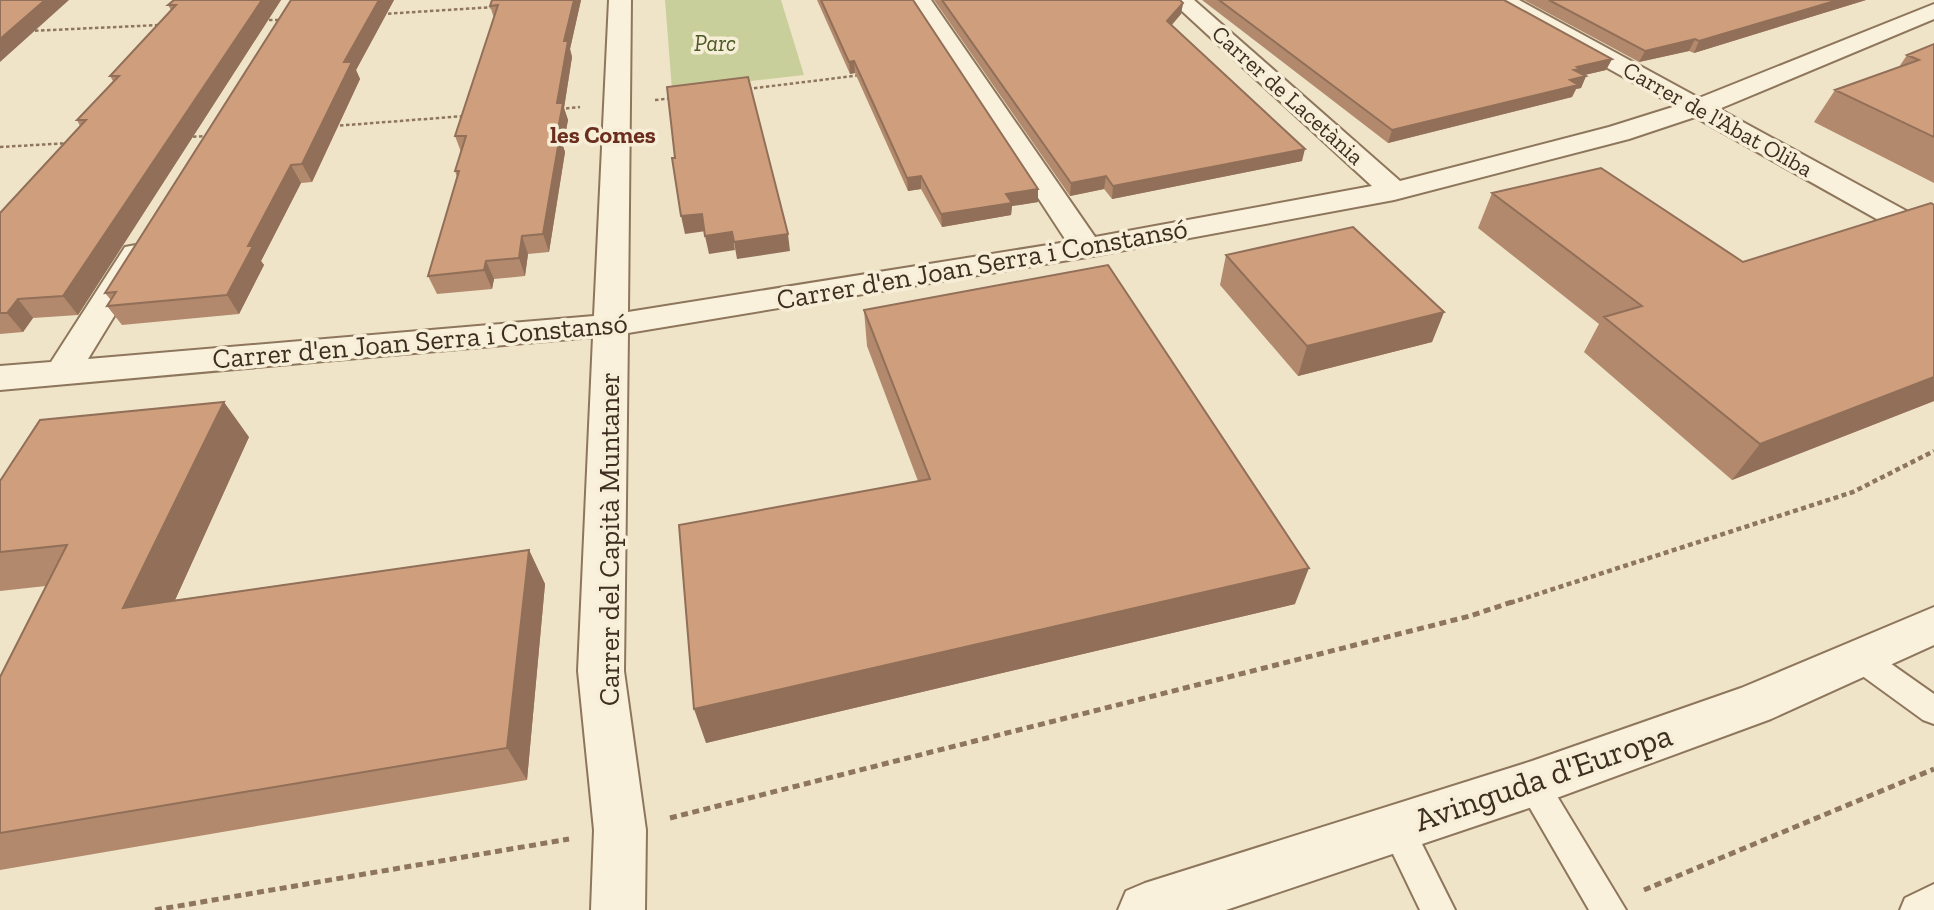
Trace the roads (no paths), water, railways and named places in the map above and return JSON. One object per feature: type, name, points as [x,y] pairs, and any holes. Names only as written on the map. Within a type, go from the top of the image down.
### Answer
[{"type":"street","name":"Carrer del Capità Muntaner","points":[[618,910],[620,831],[601,671],[620,0]]},
{"type":"street","points":[[919,0],[1087,248]]},
{"type":"street","name":"Carrer de Lacetània","points":[[1181,0],[1394,191]]},
{"type":"street","name":"Carrer de l'Abat Oliba","points":[[1502,0],[1934,237]]},
{"type":"street","points":[[1905,0],[1934,11]]},
{"type":"street","name":"Carrer d'en Joan Serra i Constansó","points":[[0,378],[611,325],[1087,248],[1394,191],[1619,133],[1698,108],[1934,11]]},
{"type":"street","points":[[61,374],[153,227]]},
{"type":"street","name":"Avinguda d'Europa","points":[[1145,910],[1532,784],[1754,704],[1934,625]]},
{"type":"lane","points":[[1860,658],[1934,711]]},
{"type":"lane","points":[[1532,784],[1608,908]]},
{"type":"lane","points":[[1396,827],[1438,910]]},
{"type":"lane","points":[[1917,910],[1934,901]]},
{"type":"district","name":"les Comes","points":[[603,134]]},
{"type":"park label","name":"Parc","points":[[715,43]]}]
